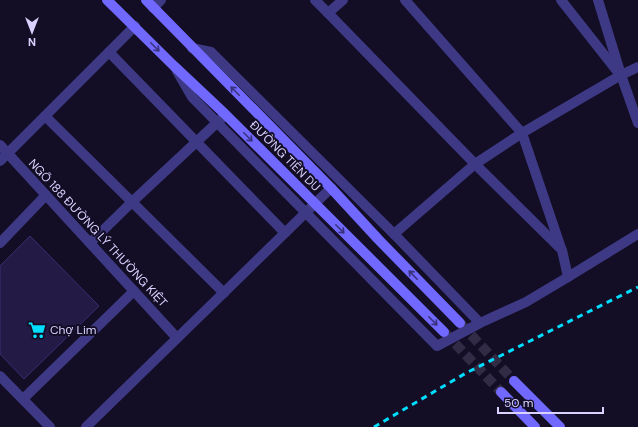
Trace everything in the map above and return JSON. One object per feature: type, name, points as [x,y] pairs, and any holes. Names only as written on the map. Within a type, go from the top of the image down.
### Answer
[{"type":"main road","name":"ĐƯỜNG TIÊN DU","points":[[107,0],[225,114],[444,332]]},
{"type":"main road","name":"ĐƯỜNG TIÊN DU","points":[[146,0],[331,188],[460,323]]},
{"type":"main road","points":[[514,381],[560,427]]},
{"type":"main road","points":[[501,392],[535,427]]},
{"type":"street","points":[[153,8],[161,0]]},
{"type":"street","points":[[314,0],[474,164],[562,250]]},
{"type":"street","points":[[328,13],[343,0]]},
{"type":"street","points":[[405,0],[522,133],[562,250],[568,277]]},
{"type":"street","points":[[561,0],[621,75]]},
{"type":"street","points":[[598,0],[621,75],[638,123]]},
{"type":"street","points":[[4,157],[135,26]]},
{"type":"street","points":[[192,48],[211,52],[394,234],[480,324]]},
{"type":"street","points":[[109,52],[285,233]]},
{"type":"street","points":[[174,66],[192,96],[437,346],[526,302],[638,234]]},
{"type":"street","points":[[394,234],[474,164],[522,133],[621,75],[638,67]]},
{"type":"street","points":[[90,243],[225,114]]},
{"type":"street","points":[[45,116],[224,293]]},
{"type":"street","name":"NGÕ 188 ĐƯỜNG LÝ THƯỜNG KIỆT","points":[[0,145],[4,157],[46,195],[177,338]]},
{"type":"street","points":[[86,427],[331,188]]},
{"type":"street","points":[[0,243],[46,195]]},
{"type":"street","points":[[23,399],[134,292]]},
{"type":"street","points":[[0,376],[50,427]]},
{"type":"building","name":"Chợ Lim","points":[[30,236],[99,306],[24,379],[0,354],[0,266]]},
{"type":"tunnel","points":[[461,324],[514,381]]},
{"type":"tunnel","points":[[445,333],[501,392]]},
{"type":"railway","points":[[374,427],[466,373],[638,287]]},
{"type":"place","name":"Chợ Lim","points":[[37,330]]}]
